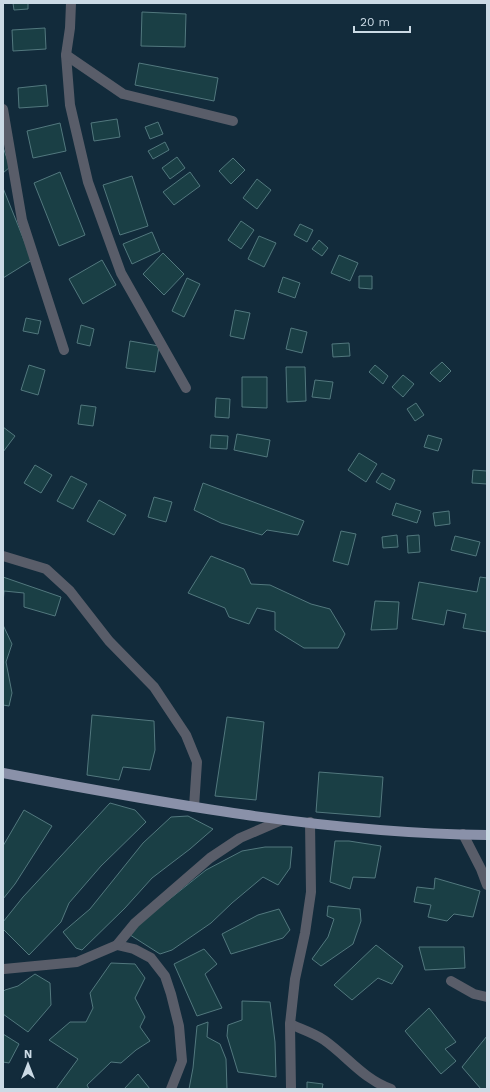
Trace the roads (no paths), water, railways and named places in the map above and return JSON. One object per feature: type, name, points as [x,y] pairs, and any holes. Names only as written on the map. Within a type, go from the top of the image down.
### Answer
[{"type":"main road","points":[[3,773],[194,807],[282,820],[364,828],[487,834]]},
{"type":"street","points":[[71,3],[70,28],[66,55],[70,105],[88,182],[121,273],[186,388]]},
{"type":"street","points":[[66,55],[123,94],[233,121]]},
{"type":"street","points":[[3,109],[22,220],[64,350]]},
{"type":"street","points":[[3,556],[46,569],[70,591],[109,641],[154,687],[186,735],[197,762],[194,807]]},
{"type":"street","points":[[3,968],[77,962],[117,945],[135,923],[210,858],[240,838],[282,820]]},
{"type":"street","points":[[291,1089],[290,1024],[295,979],[305,933],[311,892],[310,822]]},
{"type":"street","points":[[463,834],[481,869],[487,885]]},
{"type":"street","points":[[117,945],[134,949],[151,958],[165,976],[172,994],[179,1026],[182,1061],[171,1089]]},
{"type":"street","points":[[451,981],[474,994],[487,997]]},
{"type":"street","points":[[290,1024],[323,1039],[367,1077],[381,1086],[391,1089]]}]
